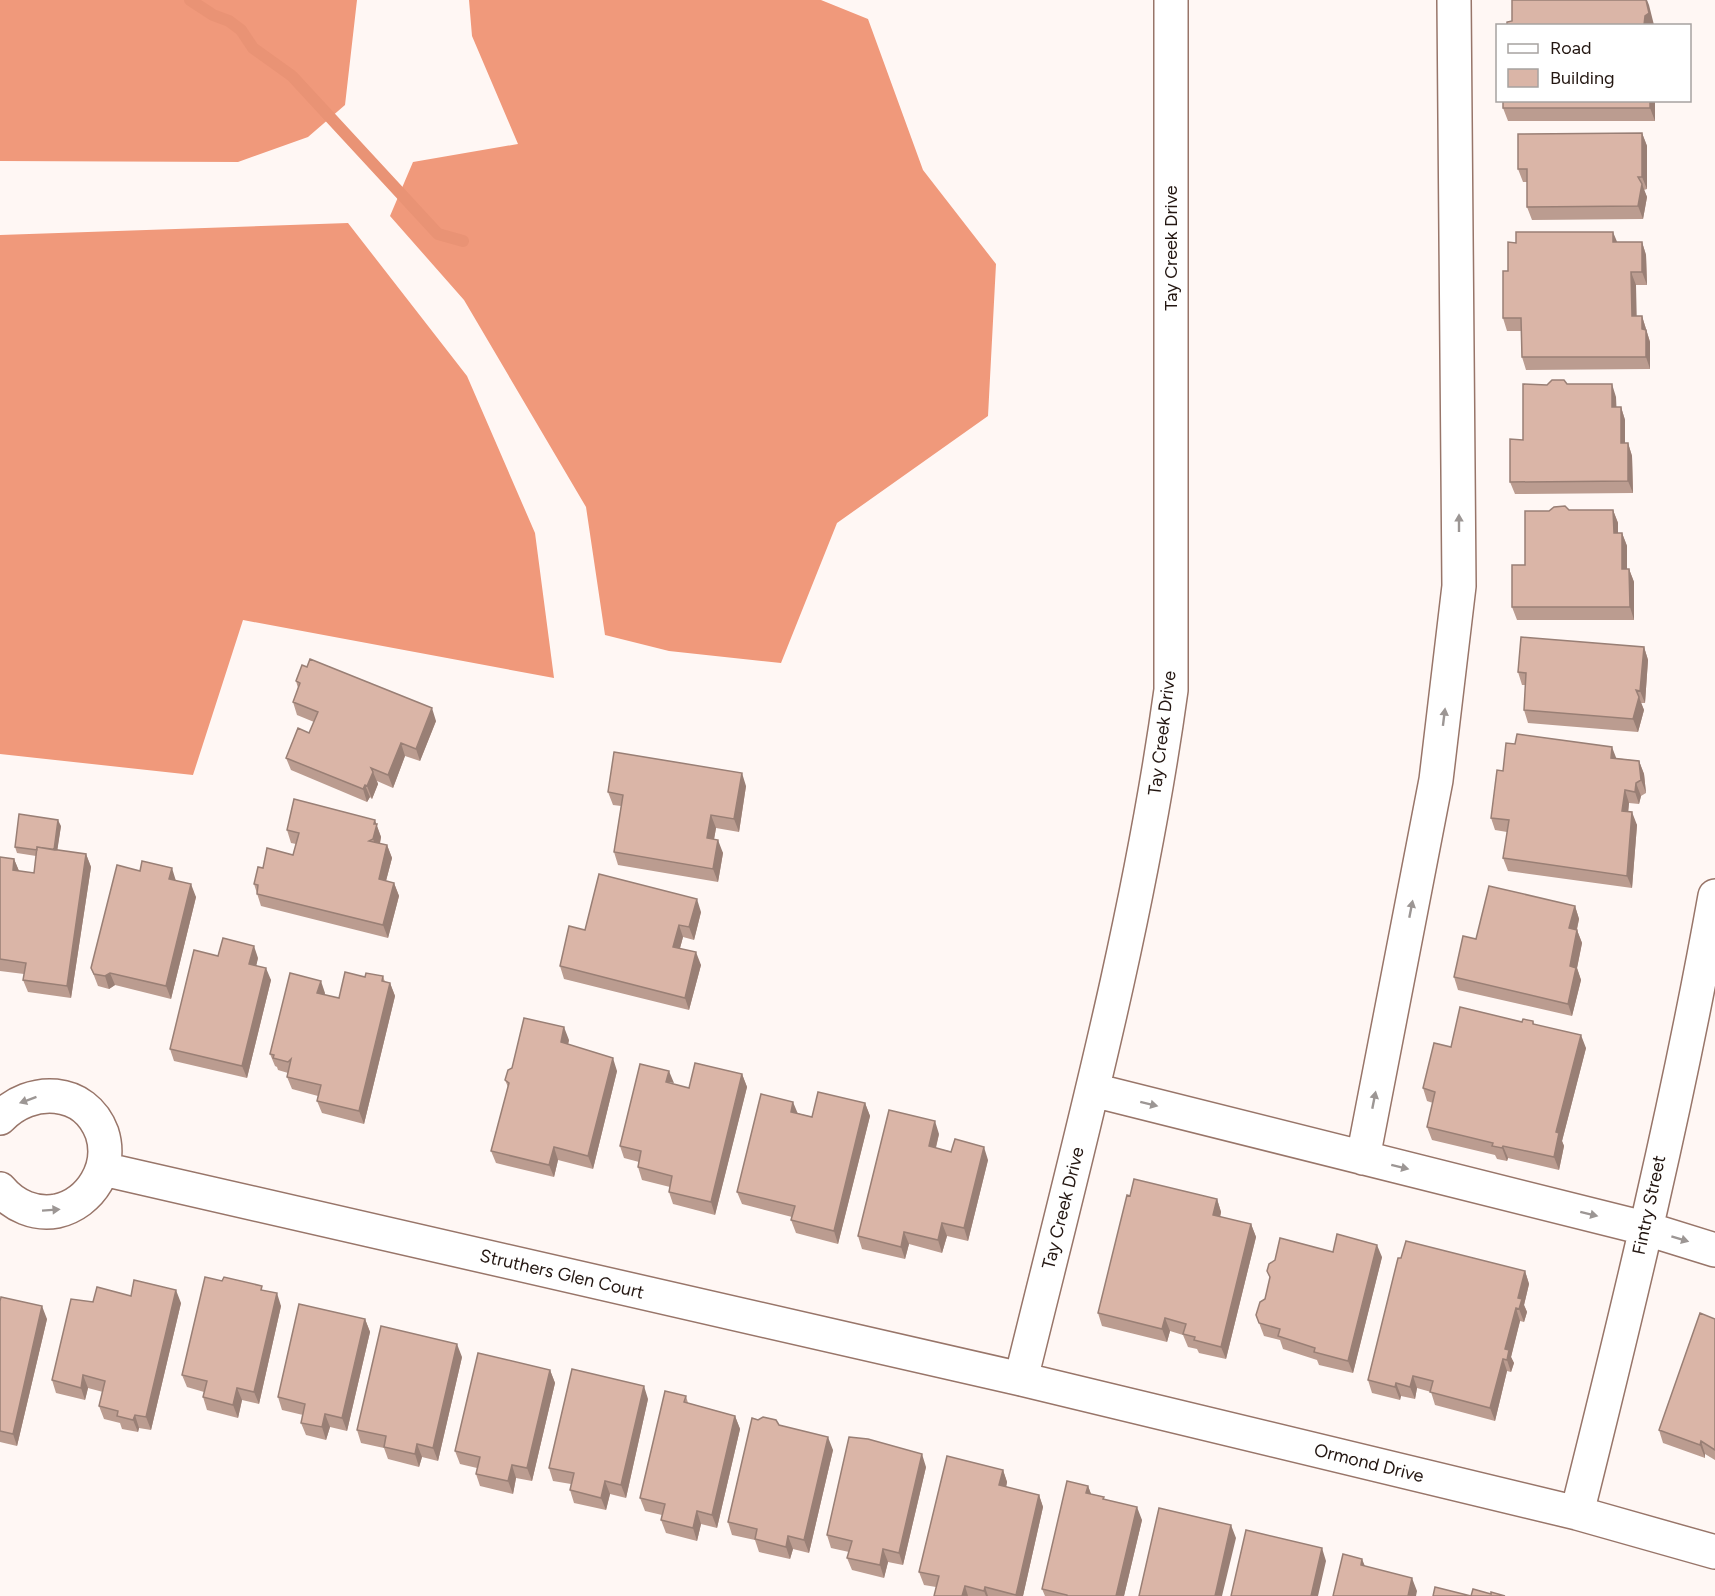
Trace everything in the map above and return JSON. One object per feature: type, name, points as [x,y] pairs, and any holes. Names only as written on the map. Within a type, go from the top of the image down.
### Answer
[{"type":"street","name":"Tay Creek Drive","points":[[1021,1379],[1092,1090],[1158,782],[1171,690],[1171,0]]},
{"type":"street","points":[[1363,1158],[1436,780],[1459,586],[1454,0]]},
{"type":"street","name":"Fintry Street","points":[[1577,1513],[1614,1365],[1702,966],[1715,896]]},
{"type":"street","points":[[1092,1090],[1644,1228],[1715,1250]]},
{"type":"street","points":[[0,1118],[10,1108],[26,1099],[43,1095],[61,1097],[78,1104],[92,1117],[101,1132],[105,1150],[103,1169],[95,1186],[84,1199],[68,1208],[50,1212],[31,1210],[14,1203],[0,1189]]},
{"type":"street","name":"Struthers Glen Court","points":[[103,1169],[1021,1379]]},
{"type":"street","name":"Ormond Drive","points":[[1021,1379],[1577,1513],[1715,1552]]},
{"type":"shaded area","points":[[0,0],[357,0],[345,105],[308,137],[238,162],[0,161]]},
{"type":"shaded area","points":[[469,0],[821,0],[868,19],[923,170],[996,264],[988,416],[837,523],[781,663],[669,651],[605,635],[586,507],[464,300],[390,216],[413,162],[518,144],[472,36]]},
{"type":"shaded area","points":[[348,223],[467,376],[535,533],[554,678],[243,620],[193,775],[0,754],[0,235]]},
{"type":"building","points":[[1512,0],[1646,0],[1649,13],[1645,16],[1644,24],[1507,24],[1512,21]]},
{"type":"building","points":[[1503,102],[1650,102],[1650,108],[1503,108]]},
{"type":"building","points":[[1642,133],[1642,177],[1638,177],[1642,184],[1638,206],[1527,207],[1527,169],[1518,169],[1518,134]]},
{"type":"building","points":[[1516,232],[1613,232],[1613,242],[1642,242],[1642,272],[1631,272],[1632,316],[1642,316],[1642,329],[1646,330],[1646,357],[1522,357],[1521,318],[1503,318],[1503,271],[1508,271],[1508,242],[1516,243]]},
{"type":"building","points":[[1552,380],[1564,380],[1567,384],[1612,384],[1612,407],[1621,407],[1621,443],[1628,443],[1628,481],[1510,482],[1510,439],[1523,440],[1523,384],[1547,385]]},
{"type":"building","points":[[1565,506],[1569,510],[1613,510],[1614,533],[1622,533],[1622,569],[1629,569],[1630,607],[1512,607],[1512,565],[1525,565],[1525,511],[1549,511],[1554,507]]},
{"type":"building","points":[[1521,637],[1644,647],[1640,691],[1636,690],[1639,697],[1633,719],[1524,710],[1526,673],[1518,672]]},
{"type":"building","points":[[310,659],[432,708],[416,749],[401,743],[388,775],[371,768],[373,772],[367,786],[365,785],[363,789],[286,758],[298,728],[309,733],[318,712],[293,702],[300,683],[296,681],[302,665],[307,667]]},
{"type":"building","points":[[1517,734],[1612,747],[1611,758],[1639,761],[1641,780],[1636,783],[1635,792],[1625,790],[1622,811],[1632,812],[1627,876],[1503,858],[1509,820],[1491,818],[1497,770],[1503,771],[1506,743],[1515,744]]},
{"type":"building","points":[[614,752],[742,773],[734,819],[711,815],[707,838],[718,840],[713,869],[614,852],[623,795],[608,792]]},
{"type":"building","points":[[294,799],[375,820],[374,824],[377,824],[373,839],[369,841],[387,845],[379,879],[394,883],[383,925],[257,894],[258,885],[254,884],[258,867],[263,868],[267,848],[293,855],[299,833],[287,830]]},
{"type":"building","points":[[19,814],[58,820],[54,850],[15,847]]},
{"type":"building","points":[[37,847],[86,854],[67,986],[23,980],[26,963],[0,959],[0,857],[14,859],[13,870],[34,873]]},
{"type":"building","points":[[142,861],[172,868],[169,879],[191,884],[166,986],[110,973],[105,976],[94,974],[91,968],[117,865],[140,871]]},
{"type":"building","points":[[599,874],[697,899],[689,927],[679,925],[673,947],[696,952],[685,998],[560,966],[569,926],[585,930]]},
{"type":"building","points":[[1489,886],[1575,906],[1569,928],[1577,930],[1570,966],[1576,968],[1568,1004],[1454,977],[1463,936],[1476,939]]},
{"type":"building","points":[[223,938],[254,946],[249,964],[266,968],[242,1066],[170,1049],[194,950],[218,956]]},
{"type":"building","points":[[345,972],[365,977],[366,973],[383,976],[382,981],[390,983],[359,1111],[317,1101],[321,1085],[287,1077],[291,1059],[288,1062],[273,1058],[274,1055],[270,1054],[290,973],[321,981],[317,993],[339,998]]},
{"type":"building","points":[[1460,1007],[1522,1022],[1523,1019],[1533,1021],[1533,1024],[1581,1035],[1556,1132],[1559,1133],[1554,1157],[1503,1146],[1502,1148],[1492,1146],[1493,1143],[1427,1127],[1435,1092],[1423,1088],[1434,1043],[1451,1047]]},
{"type":"building","points":[[524,1018],[564,1027],[561,1042],[613,1058],[588,1156],[554,1147],[549,1165],[491,1151],[509,1083],[505,1080],[508,1070],[512,1068]]},
{"type":"building","points":[[695,1063],[742,1074],[711,1202],[669,1192],[672,1176],[638,1167],[641,1151],[620,1146],[640,1064],[669,1071],[666,1082],[689,1088]]},
{"type":"building","points":[[818,1092],[865,1103],[834,1231],[791,1220],[795,1206],[737,1192],[761,1094],[793,1102],[791,1112],[812,1117]]},
{"type":"building","points":[[889,1110],[935,1121],[929,1146],[951,1152],[955,1139],[984,1147],[964,1228],[942,1223],[938,1240],[904,1232],[901,1247],[858,1236]]},
{"type":"building","points":[[1134,1179],[1217,1199],[1213,1215],[1251,1224],[1221,1347],[1194,1340],[1195,1337],[1183,1334],[1186,1324],[1165,1318],[1162,1329],[1098,1313],[1127,1195],[1130,1196]]},
{"type":"building","points":[[1337,1234],[1377,1245],[1348,1361],[1314,1352],[1315,1348],[1278,1336],[1280,1329],[1259,1323],[1256,1315],[1260,1302],[1265,1299],[1270,1277],[1267,1271],[1269,1264],[1275,1260],[1280,1238],[1333,1252]]},
{"type":"building","points":[[1406,1241],[1525,1271],[1518,1298],[1522,1299],[1519,1309],[1516,1308],[1505,1349],[1509,1350],[1507,1360],[1503,1359],[1490,1408],[1430,1392],[1433,1381],[1413,1376],[1410,1387],[1396,1383],[1395,1387],[1368,1380],[1398,1258],[1401,1258]]},
{"type":"building","points":[[205,1277],[222,1281],[224,1277],[262,1286],[261,1290],[277,1293],[254,1392],[237,1388],[233,1405],[203,1397],[207,1381],[182,1375]]},
{"type":"building","points":[[134,1280],[176,1290],[146,1417],[135,1415],[133,1420],[117,1416],[118,1411],[99,1406],[105,1381],[83,1375],[81,1388],[52,1380],[71,1299],[93,1302],[97,1287],[131,1296]]},
{"type":"building","points":[[1,1297],[42,1306],[13,1434],[0,1431]]},
{"type":"building","points":[[299,1304],[365,1319],[342,1418],[325,1414],[322,1427],[301,1423],[305,1404],[278,1397]]},
{"type":"building","points":[[1700,1313],[1715,1319],[1715,1450],[1701,1441],[1700,1445],[1659,1430]]},
{"type":"building","points":[[381,1326],[457,1344],[433,1448],[417,1444],[415,1454],[384,1447],[386,1436],[357,1430]]},
{"type":"building","points":[[478,1353],[550,1370],[527,1468],[512,1465],[508,1481],[476,1474],[480,1457],[455,1451]]},
{"type":"building","points":[[572,1369],[644,1386],[621,1485],[605,1481],[601,1498],[570,1490],[574,1473],[549,1468]]},
{"type":"building","points":[[665,1391],[686,1396],[684,1402],[735,1416],[712,1515],[697,1511],[693,1528],[661,1520],[665,1504],[640,1498]]},
{"type":"building","points":[[763,1417],[776,1420],[779,1425],[828,1437],[804,1540],[788,1536],[786,1547],[755,1539],[757,1529],[728,1522],[752,1418],[758,1420]]},
{"type":"building","points":[[849,1437],[868,1439],[922,1454],[899,1553],[883,1549],[880,1565],[847,1558],[852,1541],[827,1535]]},
{"type":"building","points":[[947,1456],[1003,1470],[999,1485],[1039,1495],[1016,1595],[985,1587],[984,1591],[965,1586],[962,1596],[934,1596],[939,1576],[919,1572]]},
{"type":"building","points":[[1067,1481],[1088,1486],[1086,1493],[1137,1507],[1116,1596],[1067,1596],[1042,1589]]},
{"type":"building","points":[[1159,1508],[1231,1525],[1215,1596],[1139,1596]]},
{"type":"building","points":[[1246,1530],[1322,1548],[1311,1596],[1231,1596]]},
{"type":"building","points":[[1343,1554],[1362,1559],[1361,1565],[1412,1578],[1408,1596],[1333,1596]]},
{"type":"building","points":[[1435,1587],[1471,1596],[1433,1596]]},
{"type":"building","points":[[1473,1589],[1505,1596],[1471,1596]]},
{"type":"waterway","points":[[190,0],[213,15],[229,21],[241,30],[253,48],[292,76],[438,234],[463,241]]}]
